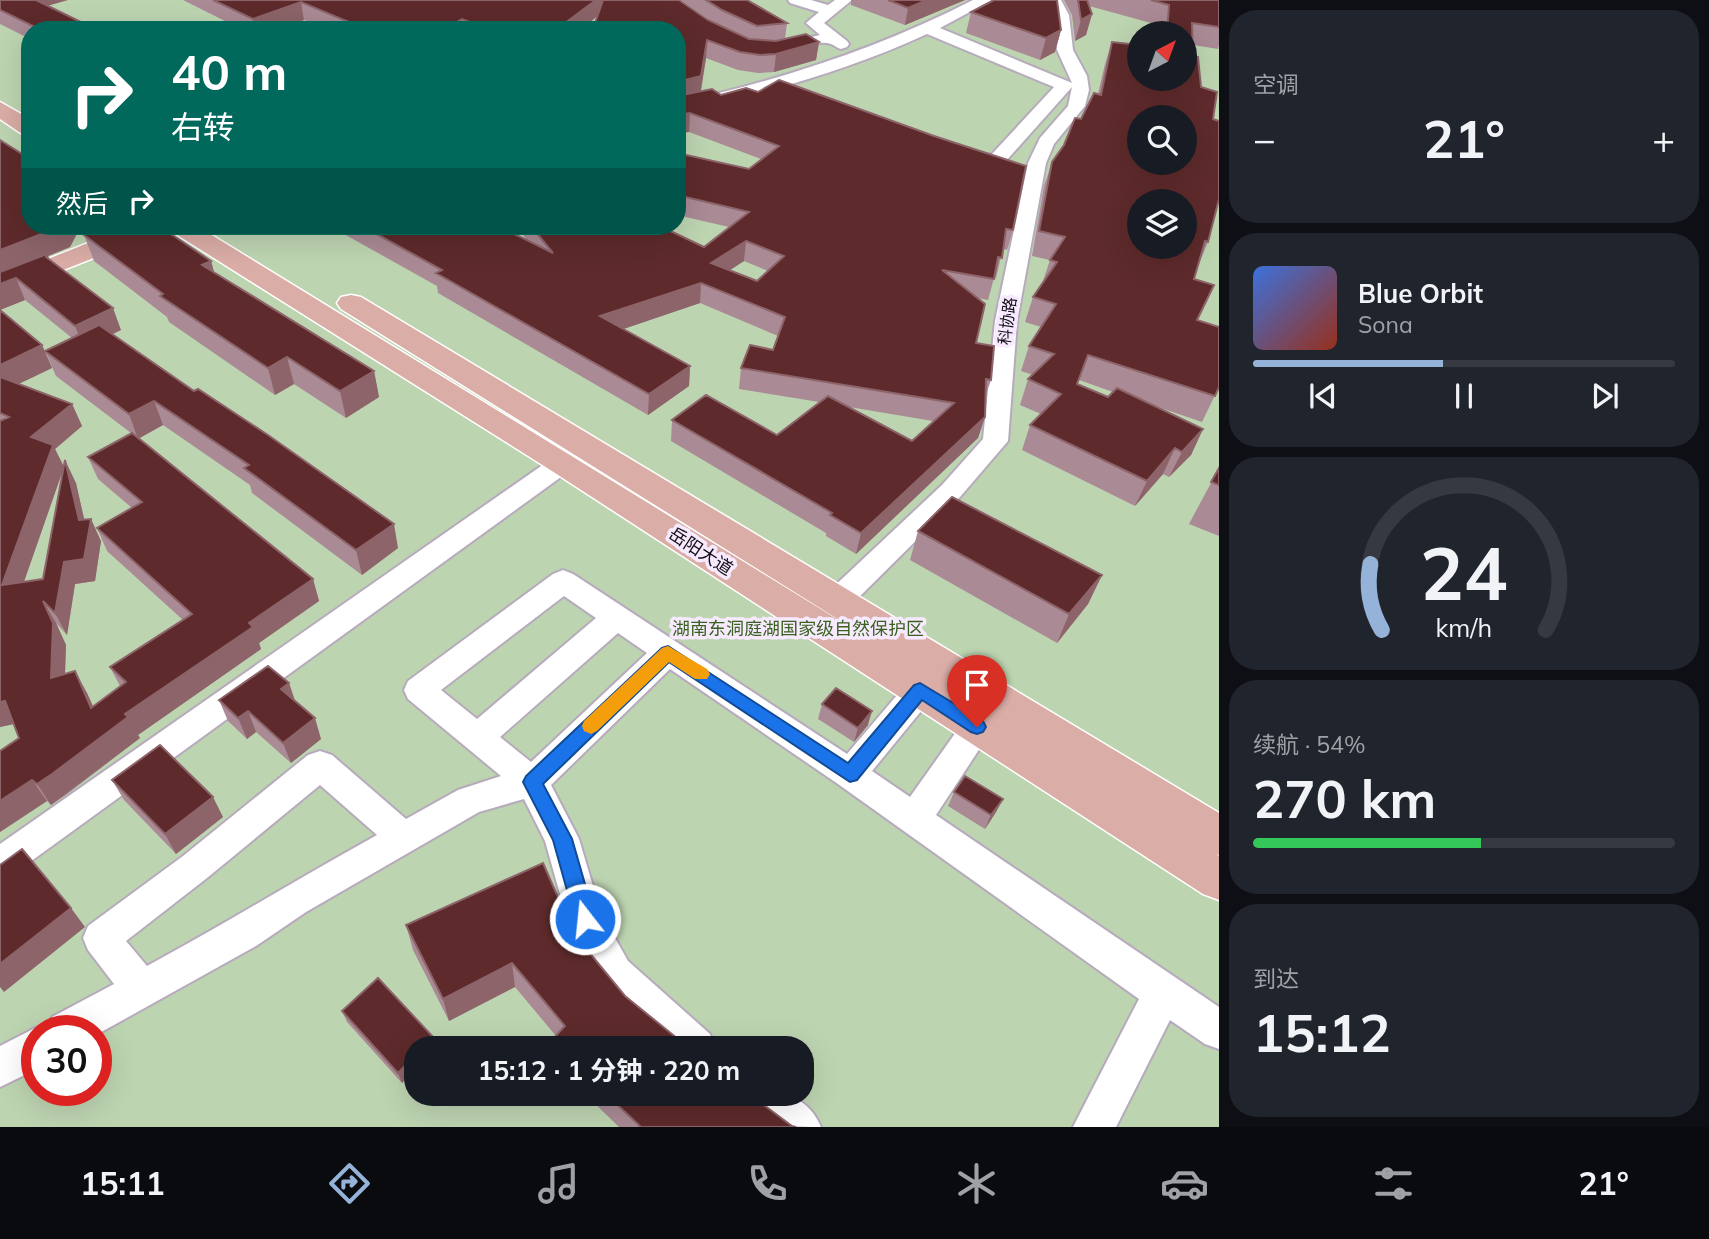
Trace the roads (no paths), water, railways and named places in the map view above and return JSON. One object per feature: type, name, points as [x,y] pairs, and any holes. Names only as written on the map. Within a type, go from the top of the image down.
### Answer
[{"type":"main road","points":[[0,89],[21,102]]},
{"type":"main road","points":[[0,109],[21,122]]},
{"type":"main road","points":[[0,277],[107,235]]},
{"type":"main road","points":[[0,287],[130,235]]},
{"type":"main road","name":"岳阳大道","points":[[195,235],[563,463],[1219,880]]},
{"type":"main road","name":"岳阳大道","points":[[237,235],[838,600],[1219,836]]},
{"type":"street","points":[[796,0],[829,10]]},
{"type":"street","points":[[845,0],[814,23],[830,38],[865,57]]},
{"type":"street","points":[[686,106],[865,57],[930,30],[985,0]]},
{"type":"street","name":"科协路","points":[[838,600],[951,491],[995,441],[1006,321],[1037,163],[1047,140],[1073,115],[1081,97],[1079,77],[1064,47],[1058,4],[1053,0]]},
{"type":"street","points":[[930,30],[1065,85],[998,158],[981,162],[943,148]]},
{"type":"street","points":[[765,52],[830,38]]},
{"type":"street","points":[[763,86],[789,95]]},
{"type":"street","points":[[0,864],[563,463]]},
{"type":"street","points":[[683,1036],[615,974],[585,919],[562,839],[532,782],[419,690],[563,581],[850,774],[1219,1030]]},
{"type":"street","points":[[478,737],[616,618]]},
{"type":"street","points":[[95,1015],[243,934],[293,900],[470,800],[532,782],[668,652]]},
{"type":"street","points":[[850,774],[920,690]]},
{"type":"street","points":[[914,819],[977,727]]},
{"type":"street","points":[[142,989],[101,938],[195,867],[320,765],[404,838]]},
{"type":"street","points":[[1094,1127],[1163,993]]},
{"type":"street","points":[[0,1067],[21,1056]]},
{"type":"street","points":[[772,1106],[800,1127]]},
{"type":"park label","name":"湖南东洞庭湖国家级自然保护区","points":[[798,628]]}]
